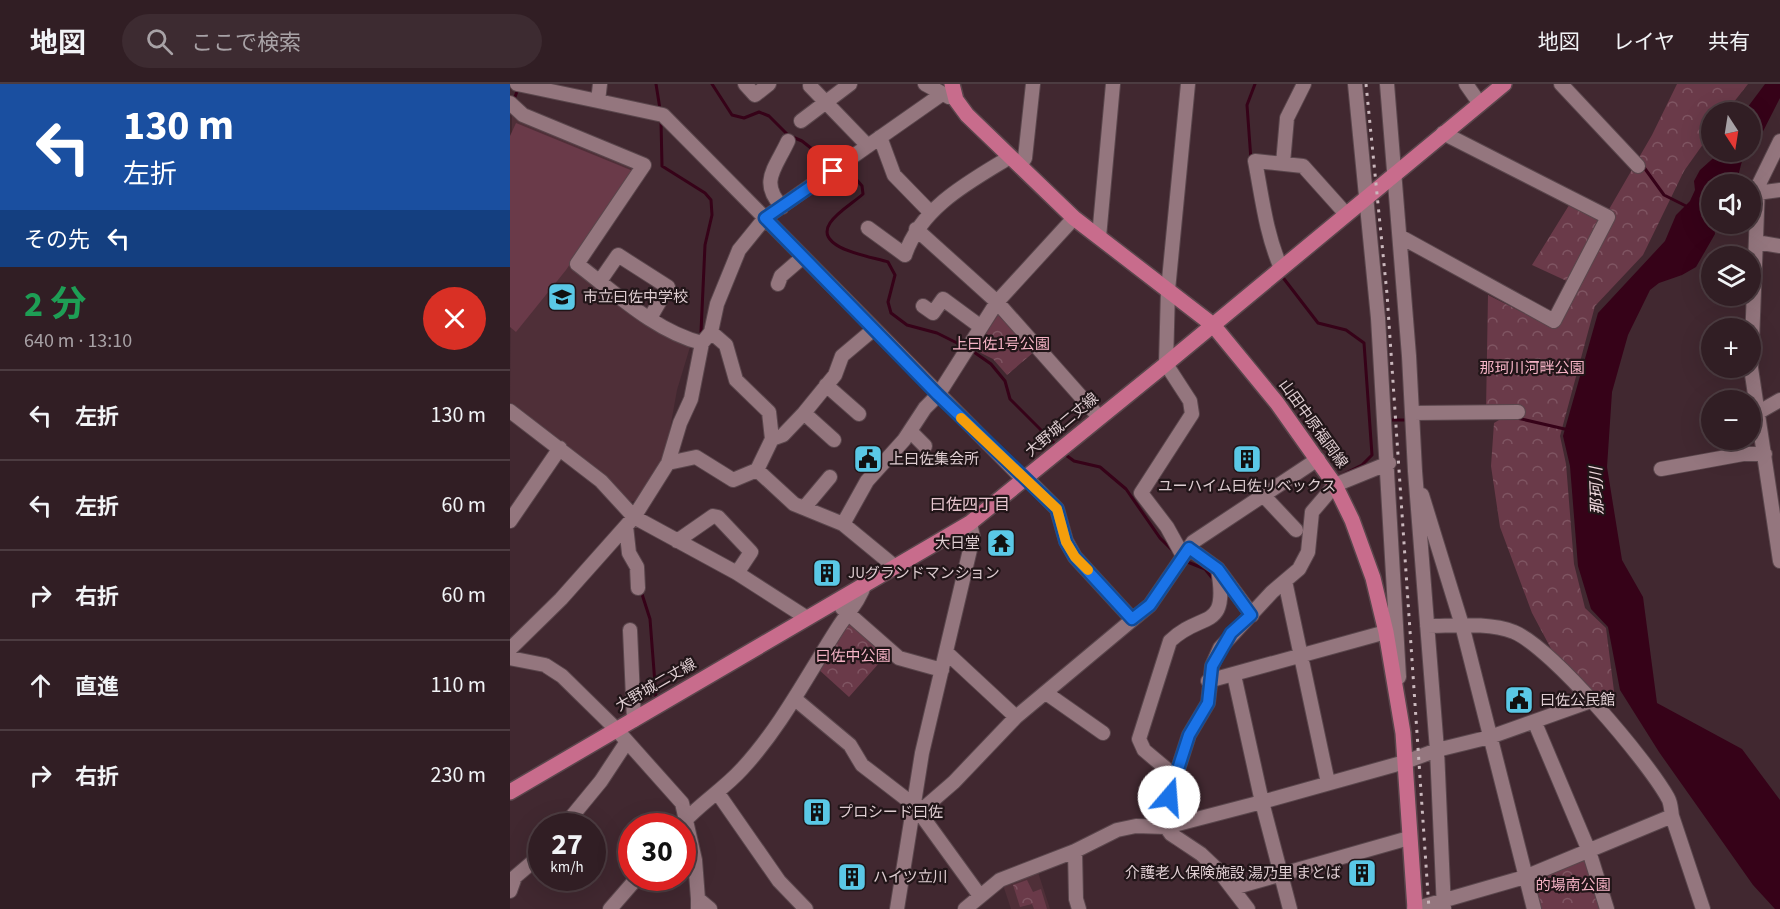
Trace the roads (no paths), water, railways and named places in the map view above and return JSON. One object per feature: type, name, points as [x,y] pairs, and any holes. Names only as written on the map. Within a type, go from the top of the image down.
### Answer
[{"type":"main road","name":"大野城二丈線","points":[[510,792],[970,523],[1504,84]]},
{"type":"main road","name":"山田中原福岡線","points":[[950,93],[967,115],[1074,218],[1213,325],[1318,459],[1335,485],[1374,578],[1386,632],[1403,733],[1414,909]]},
{"type":"street","points":[[519,84],[660,114],[938,395],[1057,509],[1066,542],[1075,557],[1132,619]]},
{"type":"street","points":[[598,101],[600,84]]},
{"type":"street","points":[[745,84],[755,95],[769,84]]},
{"type":"street","points":[[801,121],[850,84]]},
{"type":"street","points":[[925,84],[950,93]]},
{"type":"street","points":[[868,228],[905,255],[916,229],[930,212],[1015,161],[1025,158],[1033,84]]},
{"type":"street","points":[[1099,237],[1113,84]]},
{"type":"street","points":[[1188,84],[1168,290],[1166,364],[1190,401],[1192,414],[1141,493],[1186,552],[1218,569],[1251,615]]},
{"type":"street","points":[[1283,163],[1287,118],[1304,84]]},
{"type":"street","points":[[1354,84],[1378,318],[1389,463],[1403,733]]},
{"type":"street","points":[[1387,84],[1401,237],[1415,471],[1437,750],[1444,904]]},
{"type":"street","points":[[1466,84],[1480,104]]},
{"type":"street","points":[[1561,84],[1638,166]]},
{"type":"street","points":[[810,86],[867,147]]},
{"type":"street","points":[[510,649],[561,600],[630,522],[668,463],[691,399],[717,304],[739,250],[765,218],[880,137],[950,93]]},
{"type":"street","points":[[513,105],[523,115],[645,165],[577,264],[650,318],[689,340],[706,338],[726,345],[736,380],[769,412],[772,439],[757,470],[734,480],[696,457],[668,463]]},
{"type":"street","points":[[1401,237],[1554,321],[1608,217],[1443,134]]},
{"type":"street","points":[[880,137],[894,175],[930,212]]},
{"type":"street","points":[[782,207],[771,195],[768,186],[788,141]]},
{"type":"street","points":[[1761,181],[1780,141]]},
{"type":"street","points":[[1281,268],[1272,249],[1255,160],[1303,166],[1346,214]]},
{"type":"street","points":[[1761,189],[1780,190]]},
{"type":"street","points":[[843,524],[867,481],[938,395],[997,302],[1074,218]]},
{"type":"street","points":[[916,229],[997,302],[1099,417]]},
{"type":"street","points":[[1756,234],[1751,368],[1756,390]]},
{"type":"street","points":[[1756,242],[1780,246]]},
{"type":"street","points":[[600,281],[618,255],[668,287],[650,318]]},
{"type":"street","points":[[778,284],[781,276],[803,256]]},
{"type":"street","points":[[923,306],[933,314],[943,299],[981,327]]},
{"type":"street","points":[[772,439],[783,435],[804,413],[835,375],[842,356],[873,329]]},
{"type":"street","points":[[826,385],[859,414]]},
{"type":"street","points":[[1761,411],[1780,400]]},
{"type":"street","points":[[510,411],[526,426],[560,448],[601,481],[630,522],[677,541],[737,573],[807,618]]},
{"type":"street","points":[[1412,413],[1518,412]]},
{"type":"street","points":[[804,413],[834,440]]},
{"type":"street","points":[[1761,420],[1778,528],[1780,561]]},
{"type":"street","points":[[910,431],[926,446]]},
{"type":"street","points":[[510,521],[560,448]]},
{"type":"street","points":[[1661,469],[1743,454],[1765,454]]},
{"type":"street","points":[[914,805],[924,808],[954,782],[1016,717],[1150,605],[1193,542],[1318,459]]},
{"type":"street","points":[[1159,827],[1168,806],[1171,773],[1189,735],[1208,703],[1208,681],[1220,648],[1231,633],[1299,570],[1308,552],[1312,512],[1335,485],[1389,463]]},
{"type":"street","points":[[757,470],[794,504],[843,524],[894,566]]},
{"type":"street","points":[[1415,471],[1462,625],[1534,909]]},
{"type":"street","points":[[804,508],[830,477]]},
{"type":"street","points":[[1263,495],[1296,530]]},
{"type":"street","points":[[677,541],[713,516],[718,517],[751,552],[737,573]]},
{"type":"street","points":[[630,522],[629,553],[637,567],[638,588]]},
{"type":"street","points":[[897,909],[922,753],[973,537],[970,523]]},
{"type":"street","points":[[1171,773],[1144,750],[1139,739],[1170,641],[1177,634],[1204,622],[1215,613],[1221,602],[1218,569]]},
{"type":"street","points":[[1285,581],[1328,783]]},
{"type":"street","points":[[692,813],[742,769],[795,699],[861,597],[865,583]]},
{"type":"street","points":[[833,602],[899,658],[942,670]]},
{"type":"street","points":[[1427,626],[1492,627],[1521,637],[1564,672],[1591,701],[1660,785],[1670,801],[1672,816],[1703,909]]},
{"type":"street","points":[[630,630],[634,720]]},
{"type":"street","points":[[1208,681],[1301,653],[1386,632]]},
{"type":"street","points":[[946,652],[1016,717]]},
{"type":"street","points":[[510,658],[545,665],[562,676],[616,729],[626,744],[682,803],[682,813]]},
{"type":"street","points":[[1234,675],[1262,802],[1290,909]]},
{"type":"street","points":[[1046,693],[1103,733]]},
{"type":"street","points":[[795,699],[850,745],[862,765],[914,805],[980,896]]},
{"type":"street","points":[[965,909],[1000,880],[1117,830],[1136,826],[1159,827],[1262,802],[1405,762],[1437,750],[1490,737],[1535,723],[1591,701]]},
{"type":"street","points":[[1535,723],[1590,850],[1607,909]]},
{"type":"street","points":[[575,813],[601,781],[626,744]]},
{"type":"street","points":[[717,792],[779,881],[806,909]]},
{"type":"street","points":[[1414,909],[1444,904],[1525,877],[1672,816]]},
{"type":"street","points":[[1159,827],[1201,854],[1233,888],[1248,909]]},
{"type":"street","points":[[1233,888],[1409,838]]},
{"type":"street","points":[[1074,850],[1076,899],[1079,909]]},
{"type":"street","points":[[510,891],[515,878],[528,866]]},
{"type":"street","points":[[696,882],[698,904],[710,909]]},
{"type":"street","points":[[610,909],[625,891]]},
{"type":"water","points":[[1765,84],[1780,84],[1780,98],[1761,135],[1761,102],[1752,102]]},
{"type":"water","name":"那珂川","points":[[1709,162],[1742,162],[1739,174],[1701,174],[1701,234],[1715,234],[1708,246],[1701,246],[1701,258],[1696,267],[1659,283],[1650,290],[1628,335],[1612,392],[1607,467],[1622,560],[1643,597],[1657,703],[1742,749],[1780,800],[1780,909],[1775,909],[1753,885],[1659,752],[1620,690],[1608,627],[1591,609],[1578,566],[1570,466],[1563,436],[1598,313],[1665,241],[1676,215],[1690,201],[1695,190],[1694,181],[1700,170]]},
{"type":"waterway","points":[[656,84],[660,109]]},
{"type":"waterway","points":[[712,84],[732,115],[744,118],[759,112],[769,116],[788,135],[802,141],[826,160],[836,163]]},
{"type":"waterway","points":[[1251,160],[1247,105],[1255,84]]},
{"type":"waterway","points":[[513,102],[518,89]]},
{"type":"waterway","points":[[661,121],[662,166],[705,193],[711,200],[712,215],[705,245],[701,332]]},
{"type":"waterway","points":[[845,166],[862,186],[863,194],[830,223],[827,232],[830,239],[847,250],[888,262],[895,275],[888,302],[891,313],[907,325],[937,333],[965,347]]},
{"type":"waterway","points":[[1643,166],[1664,195],[1688,207]]},
{"type":"waterway","points":[[1281,275],[1318,323],[1346,330],[1364,343],[1372,455],[1362,465],[1336,478]]},
{"type":"waterway","points":[[971,350],[991,364],[1005,381],[1010,399],[1057,446]]},
{"type":"waterway","points":[[1517,418],[1569,430]]},
{"type":"waterway","points":[[1388,420],[1409,420]]},
{"type":"waterway","points":[[1063,453],[1074,461],[1100,467],[1126,489],[1160,538],[1175,553]]},
{"type":"waterway","points":[[1315,499],[1324,488]]},
{"type":"waterway","points":[[1185,561],[1205,569],[1213,579]]},
{"type":"waterway","points":[[641,591],[650,619],[656,697]]},
{"type":"waterway","points":[[1156,769],[1168,781]]},
{"type":"waterway","points":[[1158,821],[1162,802]]},
{"type":"waterway","points":[[1174,844],[1188,853]]},
{"type":"railway","points":[[1366,84],[1387,294],[1429,909]]},
{"type":"place","name":"市立曰佐中学校","points":[[562,297]]},
{"type":"place","name":"上曰佐集会所","points":[[868,459]]},
{"type":"place","name":"ユーハイム曰佐リベックス","points":[[1247,459]]},
{"type":"place","name":"大日堂","points":[[1001,543]]},
{"type":"place","name":"JUグランドマンション","points":[[827,573]]},
{"type":"place","name":"曰佐公民館","points":[[1519,700]]},
{"type":"place","name":"プロシード曰佐","points":[[817,812]]},
{"type":"place","name":"介護老人保険施設 湯乃里 まとば","points":[[1362,873]]},
{"type":"place","name":"ハイツ立川","points":[[852,877]]},
{"type":"district","name":"曰佐四丁目","points":[[970,505]]},
{"type":"park label","name":"上曰佐1号公園","points":[[1001,344]]},
{"type":"park label","name":"那珂川河畔公園","points":[[1532,368]]},
{"type":"park label","name":"曰佐中公園","points":[[853,656]]},
{"type":"park label","name":"的場南公園","points":[[1573,885]]}]
